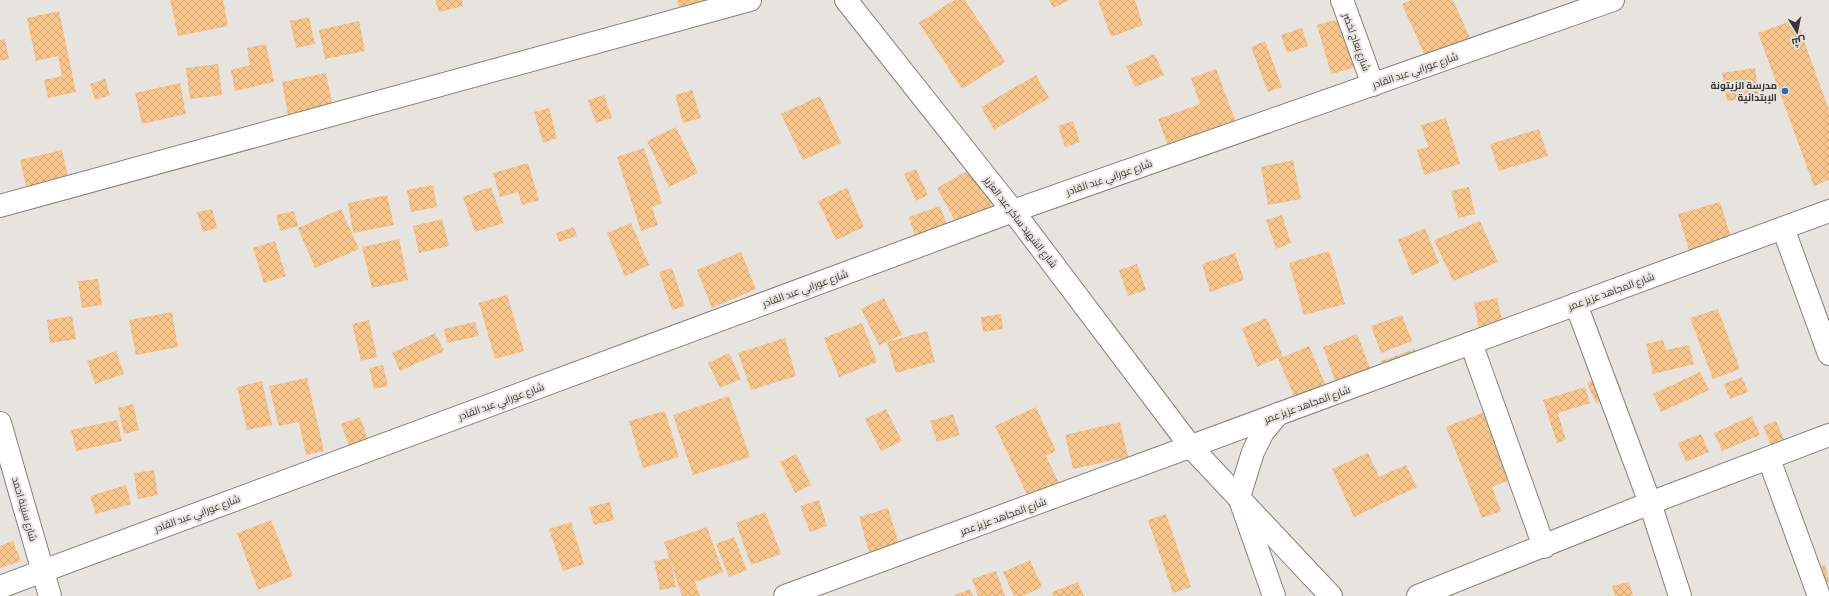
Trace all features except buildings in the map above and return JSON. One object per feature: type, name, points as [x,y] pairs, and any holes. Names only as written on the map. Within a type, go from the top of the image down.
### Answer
[{"type":"street","points":[[0,206],[750,0]]},
{"type":"street","name":"شارع الشهيد ساكر عبد العزيز","points":[[846,0],[1013,211],[1191,447],[1330,596]]},
{"type":"street","name":"شارع بعاج لخضر","points":[[1342,0],[1373,85]]},
{"type":"street","name":"شارع عورابي عبد القادر","points":[[0,587],[1013,211],[1613,0]]},
{"type":"street","name":"شارع المجاهد عزيز عمر","points":[[785,596],[814,591],[1278,414],[1829,211]]},
{"type":"street","points":[[1783,228],[1829,354]]},
{"type":"street","points":[[1576,304],[1650,503],[1680,596]]},
{"type":"street","points":[[1471,343],[1544,547]]},
{"type":"street","points":[[1274,596],[1239,497],[1253,452],[1263,432],[1278,414]]},
{"type":"street","name":"شارع سنينة احمد","points":[[0,423],[50,596]]},
{"type":"street","points":[[1418,596],[1544,547],[1650,503],[1829,435]]},
{"type":"street","points":[[1769,459],[1818,596]]},
{"type":"place","name":"مدرسة الزيتونة الإبتدائية","points":[[1785,91]]}]
